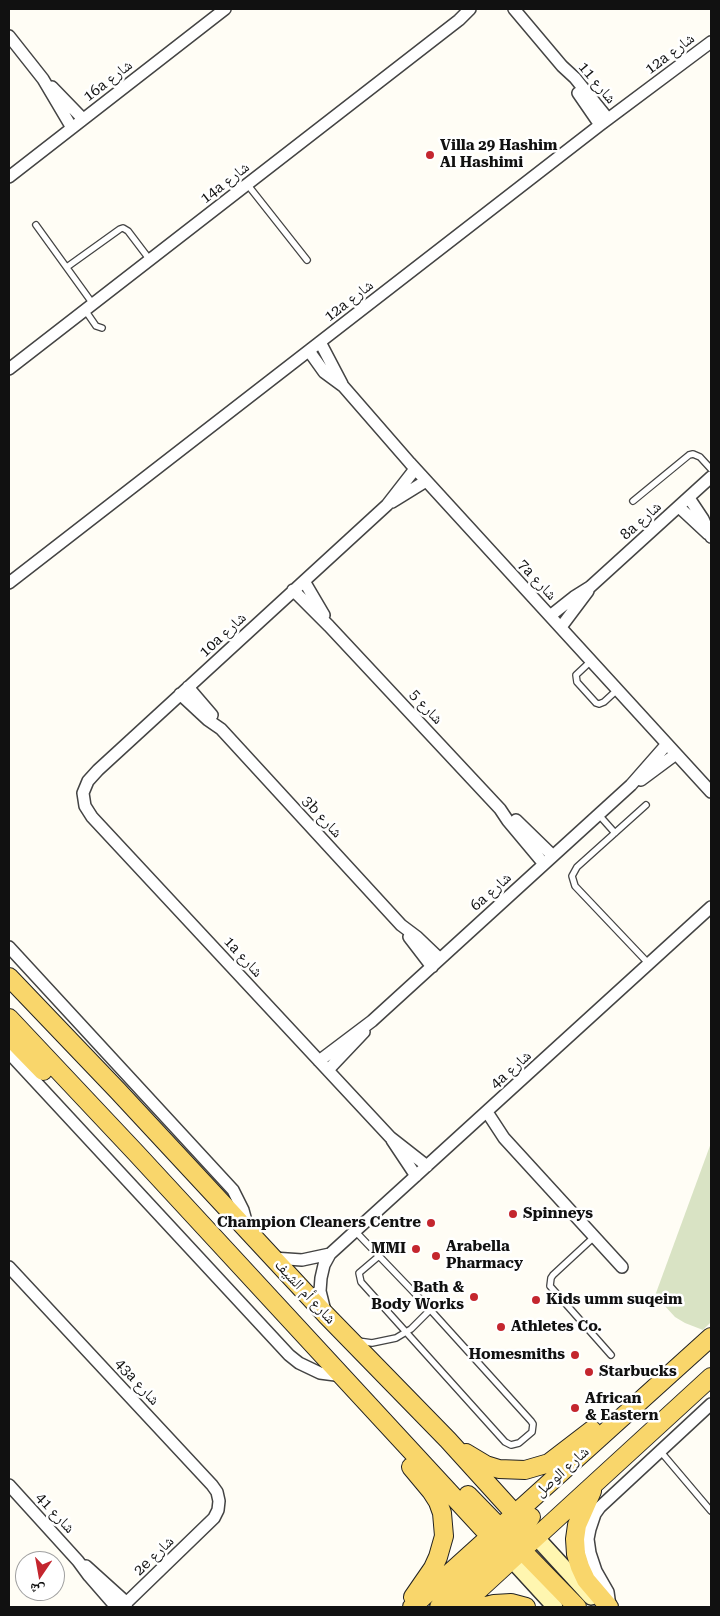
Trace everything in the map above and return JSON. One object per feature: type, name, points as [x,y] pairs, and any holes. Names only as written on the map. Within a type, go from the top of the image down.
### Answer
[{"type":"main road","name":"شارع أم الشيف","points":[[9,977],[118,1091],[326,1315],[448,1440],[600,1607]]},
{"type":"main road","name":"شارع أم الشيف","points":[[9,1018],[367,1403],[506,1543],[555,1607]]},
{"type":"main road","points":[[9,1036],[114,1142],[124,1150],[137,1154]]},
{"type":"main road","name":"شارع الوصل","points":[[460,1607],[506,1543],[519,1520],[628,1412],[711,1337]]},
{"type":"main road","name":"شارع الوصل","points":[[410,1607],[506,1543],[536,1537],[711,1377]]},
{"type":"main road","points":[[519,1520],[629,1424],[649,1392]]},
{"type":"main road","points":[[367,1403],[382,1433],[431,1491],[442,1513],[444,1536],[438,1557],[433,1568],[415,1594],[410,1607]]},
{"type":"main road","points":[[448,1440],[486,1465],[499,1469],[525,1470],[549,1463],[593,1429],[628,1412]]},
{"type":"main road","points":[[599,1480],[588,1499],[577,1525],[575,1539],[576,1554],[586,1580],[610,1607]]},
{"type":"main road","points":[[439,1607],[506,1543],[577,1607]]},
{"type":"main road","points":[[482,1607],[511,1603],[526,1607]]},
{"type":"street","name":"16a شارع","points":[[9,177],[225,9]]},
{"type":"street","name":"14a شارع","points":[[9,369],[459,20],[470,9]]},
{"type":"street","name":"14a شارع","points":[[459,20],[480,9]]},
{"type":"street","name":"شارع 11","points":[[514,9],[562,66],[604,122]]},
{"type":"street","points":[[9,36],[43,79],[72,128]]},
{"type":"street","name":"12a شارع","points":[[9,583],[710,42]]},
{"type":"street","points":[[43,79],[83,119]]},
{"type":"street","name":"7a شارع","points":[[320,342],[343,386]]},
{"type":"street","name":"7a شارع","points":[[309,351],[324,372],[343,386],[415,469],[711,792]]},
{"type":"street","name":"10a شارع","points":[[83,793],[88,781],[98,770],[388,503],[415,469]]},
{"type":"street","name":"8a شارع","points":[[561,627],[590,588],[711,477]]},
{"type":"street","name":"10a شارع","points":[[388,503],[404,496],[426,481]]},
{"type":"street","points":[[689,498],[703,519],[711,537]]},
{"type":"street","points":[[678,507],[711,537]]},
{"type":"street","name":"شارع 5","points":[[304,581],[329,626]]},
{"type":"street","name":"8a شارع","points":[[550,616],[574,597],[590,588]]},
{"type":"street","name":"شارع 5","points":[[294,590],[500,809],[517,820],[549,860]]},
{"type":"street","name":"3b شارع","points":[[184,690],[213,717],[221,730],[401,925],[417,937],[436,963]]},
{"type":"street","name":"6a شارع","points":[[319,1061],[372,1021],[436,963],[631,785],[667,744]]},
{"type":"street","name":"6a شارع","points":[[631,785],[676,754]]},
{"type":"street","name":"1a شارع","points":[[83,793],[85,806],[92,816],[390,1137],[416,1176]]},
{"type":"street","name":"4a شارع","points":[[326,1315],[320,1290],[320,1278],[330,1254],[711,907]]},
{"type":"street","points":[[9,947],[233,1190],[243,1210],[248,1232]]},
{"type":"street","name":"6a شارع","points":[[328,1070],[360,1037],[372,1021]]},
{"type":"street","points":[[9,1053],[289,1355],[298,1363],[320,1372],[343,1376]]},
{"type":"street","points":[[483,1116],[622,1267]]},
{"type":"street","name":"1a شارع","points":[[390,1137],[427,1166]]},
{"type":"street","points":[[273,1258],[302,1260],[330,1254]]},
{"type":"street","name":"43a شارع","points":[[9,1267],[212,1484],[217,1492],[218,1510],[207,1526]]},
{"type":"street","points":[[610,1607],[608,1592],[596,1571],[590,1553],[588,1539],[592,1521],[600,1507],[711,1404]]},
{"type":"street","name":"شارع 41","points":[[9,1486],[78,1561],[116,1607]]},
{"type":"street","name":"2e شارع","points":[[124,1605],[207,1526]]},
{"type":"street","name":"شارع 41","points":[[78,1561],[100,1577],[124,1605]]},
{"type":"lane","points":[[247,184],[307,260]]},
{"type":"lane","points":[[36,225],[67,267],[89,307],[96,326],[102,328]]},
{"type":"lane","points":[[67,267],[123,228],[128,231],[150,260]]},
{"type":"lane","points":[[634,501],[689,455],[693,454],[700,457],[711,469]]},
{"type":"lane","points":[[591,661],[576,675],[577,682],[594,701],[599,704],[604,702],[618,690]]},
{"type":"lane","points":[[646,804],[574,871],[573,881],[649,964]]},
{"type":"lane","points":[[599,814],[615,833]]},
{"type":"lane","points":[[355,1231],[379,1256],[430,1310],[531,1421],[533,1428],[529,1435],[515,1445],[508,1444],[359,1280],[359,1273],[379,1256]]},
{"type":"lane","points":[[594,1237],[553,1275],[550,1286],[611,1355]]},
{"type":"lane","points":[[348,1338],[360,1342],[378,1342],[396,1338],[406,1333],[430,1310]]},
{"type":"lane","points":[[660,1452],[711,1511]]},
{"type":"green space","points":[[711,1143],[711,1322],[703,1330],[675,1317],[656,1293]]},
{"type":"place","name":"Villa 29 Hashim Al Hashimi","points":[[430,155]]},
{"type":"place","name":"Spinneys","points":[[513,1214]]},
{"type":"place","name":"Champion Cleaners Centre","points":[[431,1223]]},
{"type":"place","name":"MMI","points":[[416,1249]]},
{"type":"place","name":"Arabella Pharmacy","points":[[436,1256]]},
{"type":"place","name":"Bath & Body Works","points":[[474,1297]]},
{"type":"place","name":"Kids umm suqeim","points":[[536,1300]]},
{"type":"place","name":"Athletes Co.","points":[[501,1327]]},
{"type":"place","name":"Homesmiths","points":[[575,1355]]},
{"type":"place","name":"Starbucks","points":[[589,1372]]},
{"type":"place","name":"African & Eastern","points":[[575,1408]]}]
